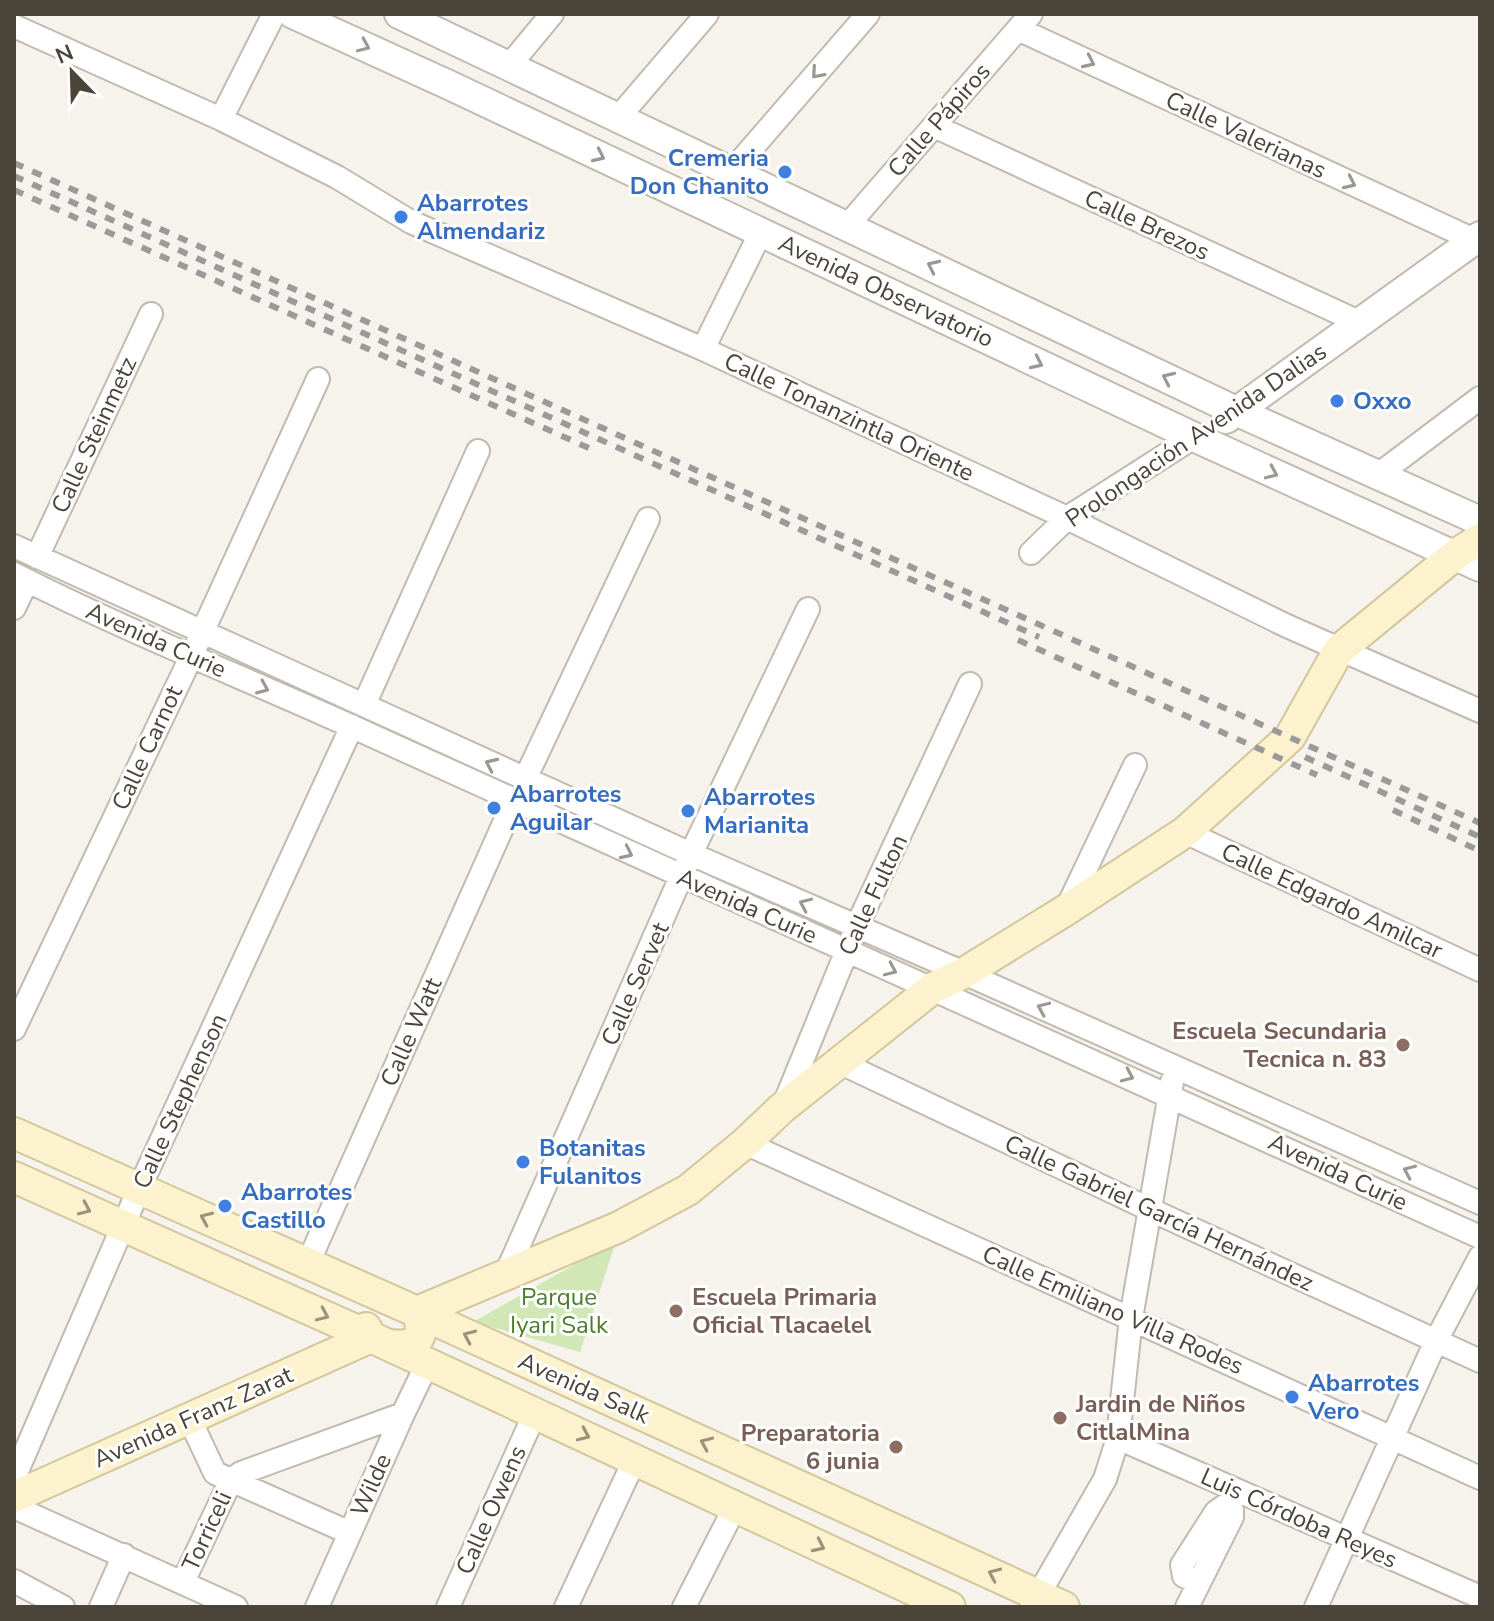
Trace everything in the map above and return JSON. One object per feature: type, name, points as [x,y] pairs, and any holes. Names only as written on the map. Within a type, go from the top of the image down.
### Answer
[{"type":"main road","points":[[405,1306],[421,1325],[418,1338],[408,1345],[380,1341],[365,1326],[365,1313],[373,1303],[379,1301],[405,1306],[506,1274],[619,1227],[688,1190],[782,1108],[933,988],[964,973],[1066,910],[1185,832],[1290,737],[1339,650],[1467,561],[1480,539]]},
{"type":"main road","name":"Avenida Salk","points":[[14,1133],[405,1306],[1045,1602]]},
{"type":"main road","name":"Avenida Salk","points":[[14,1177],[635,1459],[914,1599],[950,1607]]},
{"type":"main road","name":"Avenida Franz Zarat","points":[[14,1497],[189,1418],[380,1341]]},
{"type":"street","points":[[221,119],[274,14]]},
{"type":"street","name":"Avenida Observatorio","points":[[293,14],[1194,437],[1467,561]]},
{"type":"street","name":"Avenida Observatorio","points":[[399,14],[1238,412],[1480,521]]},
{"type":"street","points":[[509,66],[552,14]]},
{"type":"street","points":[[618,118],[707,14]]},
{"type":"street","points":[[732,171],[868,14]]},
{"type":"street","name":"Calle Pápiros","points":[[847,226],[1024,21]]},
{"type":"street","name":"Calle Valerianas","points":[[1024,21],[1477,238]]},
{"type":"street","name":"Calle Tonanzintla Oriente","points":[[14,26],[221,119],[337,177],[411,222],[703,349],[1067,518],[1339,650],[1480,711]]},
{"type":"street","points":[[449,85],[466,46]]},
{"type":"street","name":"Calle Brezos","points":[[934,126],[1361,323]]},
{"type":"street","points":[[660,184],[678,146]]},
{"type":"street","points":[[703,349],[761,232]]},
{"type":"street","name":"Prolongación Avenida Dalias","points":[[1031,553],[1067,518],[1238,412],[1477,238]]},
{"type":"street","name":"Calle Steinmetz","points":[[37,557],[151,314]]},
{"type":"street","name":"Calle Carnot","points":[[14,1029],[191,657],[318,379]]},
{"type":"street","points":[[1378,475],[1480,398]]},
{"type":"street","points":[[364,705],[478,451]]},
{"type":"street","points":[[525,779],[648,519]]},
{"type":"street","name":"Avenida Curie","points":[[14,546],[691,854],[1480,1203]]},
{"type":"street","points":[[14,608],[21,578]]},
{"type":"street","name":"Avenida Curie","points":[[21,578],[1480,1237]]},
{"type":"street","name":"Calle Servet","points":[[506,1274],[691,854],[808,609]]},
{"type":"street","name":"Calle Fulton","points":[[782,1108],[857,926],[970,684]]},
{"type":"street","name":"Calle Stephenson","points":[[14,1478],[139,1189],[352,726]]},
{"type":"street","points":[[1066,910],[1135,765]]},
{"type":"street","name":"Calle Watt","points":[[308,1263],[514,801]]},
{"type":"street","name":"Calle Edgardo Amilcar","points":[[1185,832],[1480,970]]},
{"type":"street","name":"Calle Gabriel García Hernández","points":[[839,1062],[1480,1361]]},
{"type":"street","points":[[1045,1602],[1105,1479],[1118,1438],[1131,1318],[1168,1094],[1176,1068]]},
{"type":"street","name":"Calle Emiliano Villa Rodes","points":[[745,1143],[1480,1478]]},
{"type":"street","points":[[1316,1607],[1436,1341],[1480,1257]]},
{"type":"street","name":"Wilde","points":[[317,1607],[427,1364]]},
{"type":"street","name":"Calle Owens","points":[[448,1607],[535,1413]]},
{"type":"street","points":[[231,1480],[241,1473],[403,1414]]},
{"type":"street","points":[[189,1418],[215,1473],[350,1533]]},
{"type":"street","name":"Luis Córdoba Reyes","points":[[1118,1438],[1480,1597]]},
{"type":"street","points":[[566,1607],[635,1459]]},
{"type":"street","name":"Torriceli","points":[[183,1582],[231,1480]]},
{"type":"street","points":[[14,1507],[183,1582],[225,1605]]},
{"type":"street","points":[[684,1607],[735,1507]]},
{"type":"street","points":[[101,1607],[124,1555]]},
{"type":"street","points":[[14,1581],[63,1607]]},
{"type":"street","points":[[1187,1607],[1199,1583]]},
{"type":"green space","name":"Parque Iyari Salk","points":[[616,1241],[580,1352],[473,1322]]},
{"type":"railway","points":[[14,163],[1480,823]]},
{"type":"railway","points":[[14,176],[1039,637]]},
{"type":"railway","points":[[14,190],[591,449]]},
{"type":"railway","points":[[1018,640],[1317,775]]},
{"type":"railway","points":[[1305,757],[1480,837]]},
{"type":"railway","points":[[1393,810],[1480,851]]},
{"type":"place","name":"Cremeria Don Chanito","points":[[785,172]]},
{"type":"place","name":"Abarrotes Almendariz","points":[[401,217]]},
{"type":"place","name":"Oxxo","points":[[1337,401]]},
{"type":"place","name":"Abarrotes Aguilar","points":[[494,808]]},
{"type":"place","name":"Abarrotes Marianita","points":[[688,811]]},
{"type":"place","name":"Escuela Secundaria Tecnica n. 83","points":[[1403,1045]]},
{"type":"place","name":"Botanitas Fulanitos","points":[[523,1162]]},
{"type":"place","name":"Abarrotes Castillo","points":[[225,1206]]},
{"type":"place","name":"Escuela Primaria Oficial Tlacaelel","points":[[676,1311]]},
{"type":"place","name":"Abarrotes Vero","points":[[1292,1397]]},
{"type":"place","name":"Jardin de Niños CitlalMina","points":[[1060,1418]]},
{"type":"place","name":"Preparatoria 6 junia","points":[[896,1447]]}]
